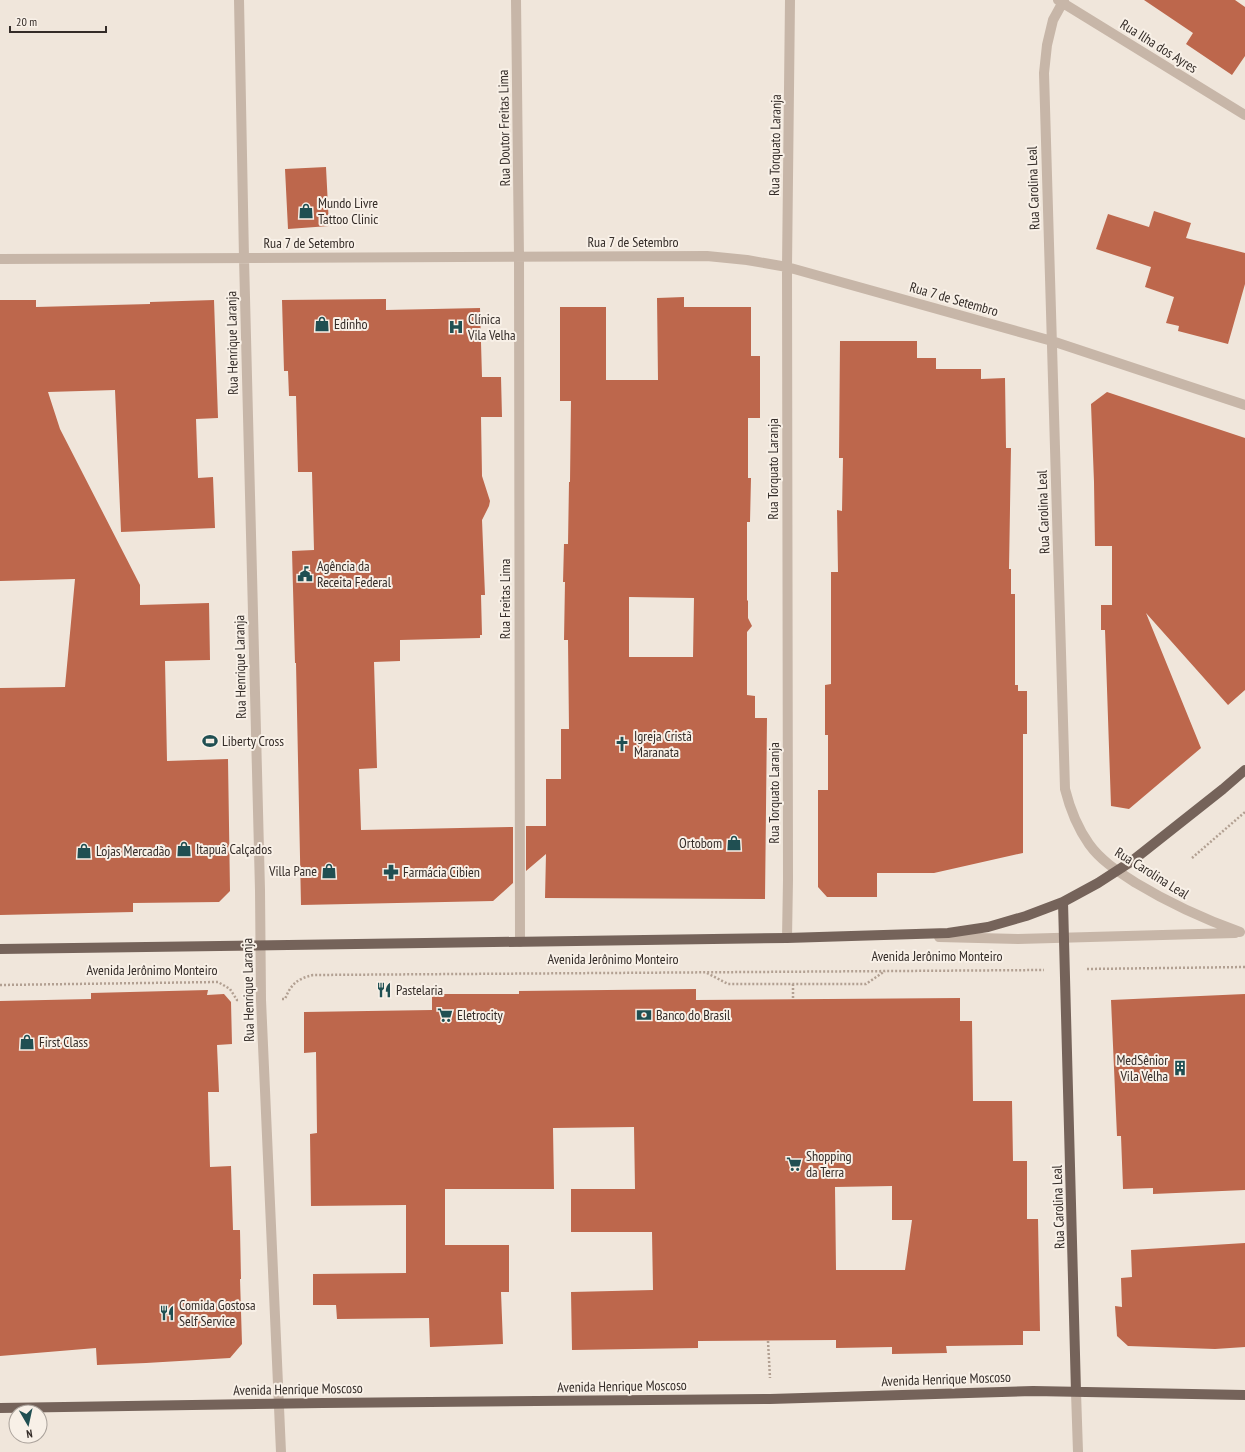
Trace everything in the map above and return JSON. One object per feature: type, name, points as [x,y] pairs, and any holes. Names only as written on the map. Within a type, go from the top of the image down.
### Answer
[{"type":"main road","points":[[909,935],[948,934],[988,927],[1026,916],[1063,902],[1117,871],[1178,825],[1245,770]]},
{"type":"main road","name":"Rua Carolina Leal","points":[[1063,902],[1076,1392]]},
{"type":"main road","name":"Avenida Jerônimo Monteiro","points":[[0,949],[909,935]]},
{"type":"main road","name":"Avenida Henrique Moscoso","points":[[0,1408],[278,1403],[770,1399],[1033,1391],[1245,1395]]},
{"type":"street","name":"Rua Henrique Laranja","points":[[239,0],[261,945],[261,1000],[281,1452]]},
{"type":"street","name":"Rua Doutor Freitas Lima","points":[[516,0],[519,256]]},
{"type":"street","name":"Rua Torquato Laranja","points":[[787,938],[787,267],[790,0]]},
{"type":"street","name":"Rua Ilha dos Ayres","points":[[1061,1],[1245,115]]},
{"type":"street","name":"Rua Carolina Leal","points":[[1061,1],[1053,20],[1047,45],[1044,73],[1065,789],[1070,810],[1079,829],[1090,845],[1117,871],[1177,906],[1208,920],[1243,932]]},
{"type":"street","name":"Rua Freitas Lima","points":[[519,256],[520,942]]},
{"type":"street","name":"Rua 7 de Setembro","points":[[0,259],[707,256],[747,260],[787,267],[1052,341],[1245,406]]},
{"type":"street","name":"Avenida Jerônimo Monteiro","points":[[909,935],[973,939],[1064,938],[1243,932]]},
{"type":"street","name":"Rua Carolina Leal","points":[[1076,1392],[1078,1452]]},
{"type":"path","points":[[1192,858],[1245,812]]},
{"type":"path","name":"Avenida Jerônimo Monteiro","points":[[0,985],[218,982],[230,989],[237,1000],[261,1000],[285,999],[288,991],[294,983],[313,975],[1245,967]]},
{"type":"path","points":[[706,972],[728,984],[866,984],[885,971]]},
{"type":"path","points":[[793,984],[794,999]]},
{"type":"path","points":[[768,1341],[770,1399]]},
{"type":"building","points":[[1144,0],[1235,0],[1245,7],[1245,56],[1232,75],[1186,44],[1193,33]]},
{"type":"building","points":[[326,167],[329,226],[288,229],[285,169]]},
{"type":"building","points":[[1154,211],[1191,223],[1186,238],[1245,253],[1245,284],[1228,344],[1178,331],[1179,326],[1166,323],[1174,297],[1145,287],[1151,267],[1096,249],[1108,214],[1149,227]]},
{"type":"building","points":[[684,297],[684,307],[751,307],[751,356],[760,356],[760,418],[748,418],[748,478],[751,478],[750,522],[747,522],[747,600],[748,618],[752,626],[747,632],[747,695],[755,696],[755,718],[767,718],[765,899],[545,898],[546,854],[526,871],[526,826],[546,826],[546,779],[561,779],[561,729],[569,729],[568,640],[564,640],[565,582],[563,582],[564,544],[568,544],[571,401],[560,401],[560,307],[606,307],[606,380],[658,380],[657,298]],"holes":[[[629,597],[694,598],[693,657],[629,657]]]},
{"type":"building","points":[[386,299],[386,310],[480,308],[482,377],[501,377],[502,417],[481,417],[482,476],[490,501],[482,520],[485,595],[481,595],[482,635],[480,635],[480,638],[400,640],[400,661],[374,662],[377,768],[359,769],[361,830],[513,827],[513,883],[493,901],[301,905],[292,551],[314,550],[312,472],[298,472],[296,396],[289,396],[288,371],[284,371],[282,300]]},
{"type":"building","points":[[0,300],[36,300],[36,307],[150,304],[150,302],[214,300],[218,418],[196,419],[198,478],[213,477],[215,528],[121,532],[115,390],[48,392],[60,429],[140,585],[140,605],[209,603],[210,660],[165,661],[167,761],[228,759],[230,891],[219,902],[133,903],[133,912],[0,915],[0,688],[65,687],[75,579],[0,581]]},
{"type":"building","points":[[840,341],[917,341],[917,358],[936,358],[936,369],[981,369],[981,379],[1005,378],[1006,448],[1011,448],[1009,569],[1011,569],[1011,594],[1015,594],[1015,685],[1018,685],[1018,691],[1027,691],[1027,734],[1023,734],[1023,853],[934,873],[877,873],[877,897],[827,897],[818,887],[818,790],[828,790],[828,735],[825,735],[825,685],[831,684],[831,572],[838,572],[837,510],[842,511],[843,458],[839,458]]},
{"type":"building","points":[[1107,392],[1245,438],[1245,690],[1228,705],[1146,613],[1201,748],[1129,809],[1111,806],[1105,630],[1101,630],[1101,605],[1112,605],[1112,546],[1095,546],[1091,404]]},
{"type":"building","points":[[696,989],[696,1000],[960,998],[960,1021],[972,1021],[973,1101],[1012,1101],[1013,1161],[1027,1161],[1027,1219],[1038,1219],[1040,1331],[1023,1331],[1023,1345],[946,1346],[947,1353],[892,1354],[892,1347],[836,1348],[836,1340],[698,1341],[698,1348],[572,1350],[571,1292],[653,1290],[652,1232],[571,1232],[571,1189],[635,1189],[634,1127],[553,1128],[554,1189],[445,1189],[445,1245],[509,1245],[509,1292],[501,1292],[503,1344],[430,1347],[429,1318],[337,1319],[336,1305],[313,1305],[313,1274],[406,1273],[406,1205],[311,1206],[310,1134],[317,1133],[316,1052],[304,1053],[304,1012],[432,1010],[432,994],[519,994],[519,991]],"holes":[[[892,1186],[892,1220],[912,1220],[905,1270],[836,1270],[835,1187]]]},
{"type":"building","points":[[208,990],[207,995],[224,994],[231,1002],[232,1044],[217,1045],[219,1092],[208,1092],[210,1167],[231,1166],[233,1230],[240,1230],[242,1344],[230,1358],[146,1363],[97,1365],[96,1348],[0,1356],[0,1001],[91,999],[91,993]]},
{"type":"building","name":"MedSênior Vila Velha","points":[[1245,994],[1245,1190],[1153,1194],[1153,1188],[1123,1189],[1121,1136],[1117,1136],[1111,1000]]},
{"type":"building","points":[[1245,1243],[1245,1347],[1215,1349],[1128,1346],[1117,1336],[1115,1306],[1122,1307],[1121,1278],[1132,1277],[1131,1250]]},
{"type":"place","name":"Mundo Livre Tattoo Clinic","points":[[306,211]]},
{"type":"place","name":"Edinho","points":[[322,324]]},
{"type":"place","name":"Clínica Vila Velha","points":[[456,327]]},
{"type":"place","name":"Agência da Receita Federal","points":[[305,574]]},
{"type":"place","name":"Liberty Cross","points":[[210,741]]},
{"type":"place","name":"Igreja Cristã Maranata","points":[[622,744]]},
{"type":"place","name":"Ortobom","points":[[734,843]]},
{"type":"place","name":"Itapuã Calçados","points":[[184,849]]},
{"type":"place","name":"Lojas Mercadão","points":[[84,851]]},
{"type":"place","name":"Villa Pane","points":[[329,871]]},
{"type":"place","name":"Farmácia Cibien","points":[[391,872]]},
{"type":"place","name":"Pastelaria","points":[[384,990]]},
{"type":"place","name":"Eletrocity","points":[[445,1015]]},
{"type":"place","name":"Banco do Brasil","points":[[644,1015]]},
{"type":"place","name":"First Class","points":[[27,1042]]},
{"type":"place","name":"MedSênior Vila Velha","points":[[1180,1068]]},
{"type":"place","name":"Shopping da Terra","points":[[794,1164]]},
{"type":"place","name":"Comida Gostosa Self Service","points":[[167,1313]]}]
